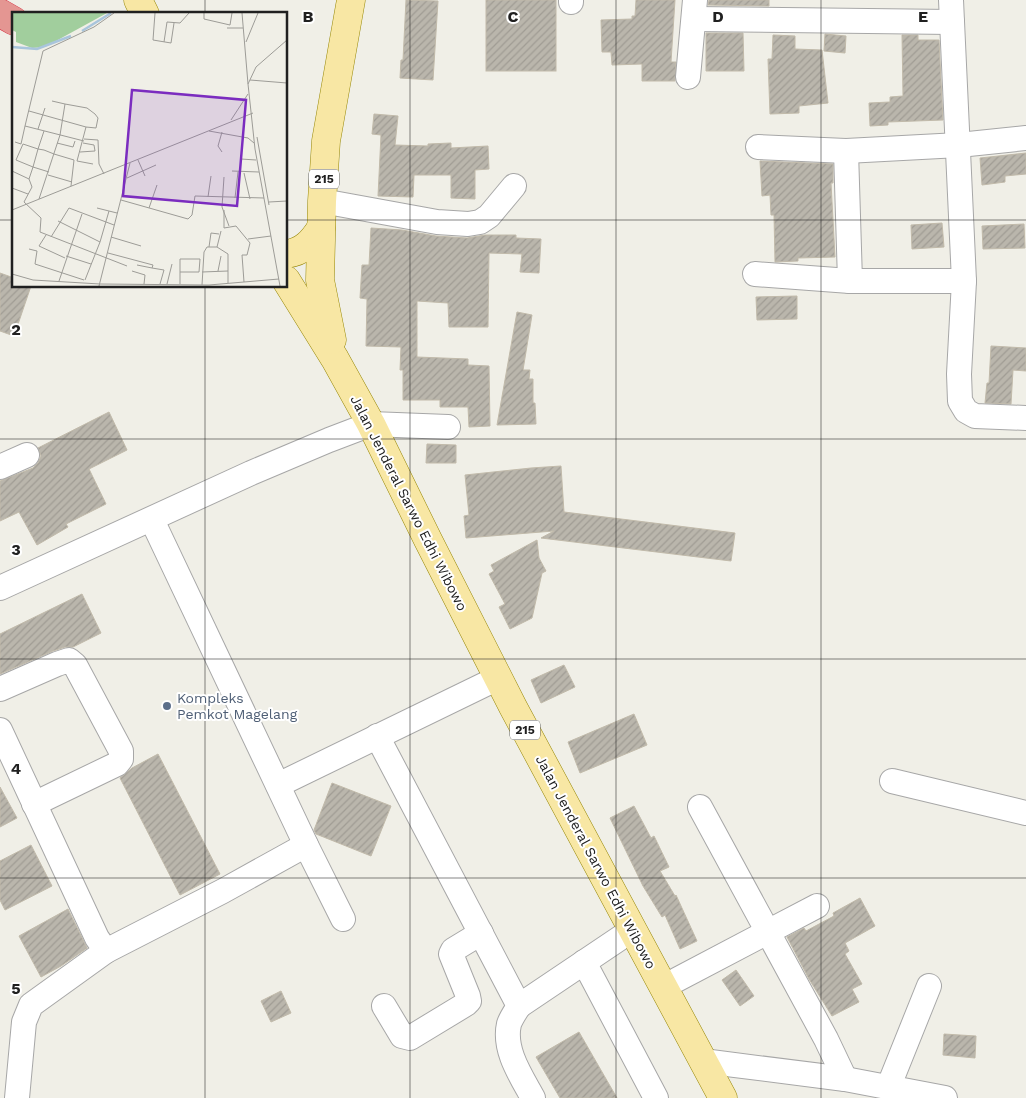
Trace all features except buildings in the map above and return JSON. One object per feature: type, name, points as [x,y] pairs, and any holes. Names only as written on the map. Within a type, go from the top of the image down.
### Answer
[{"type":"highway","points":[[0,13],[12,20]]},
{"type":"main road","points":[[138,0],[144,12]]},
{"type":"main road","name":"Jalan Jenderal Sarwo Edhi Wibowo","points":[[335,359],[320,280],[322,202],[326,141],[351,0]]},
{"type":"main road","points":[[288,253],[301,250],[314,239],[321,228]]},
{"type":"main road","name":"Jalan Jenderal Sarwo Edhi Wibowo","points":[[288,283],[335,359],[371,424],[498,678],[722,1098]]},
{"type":"street","points":[[688,77],[694,9],[952,11],[964,281],[958,391],[962,408],[969,414],[975,416],[1026,418]]},
{"type":"street","points":[[758,147],[846,151],[958,145],[1026,138]]},
{"type":"street","points":[[846,151],[850,281]]},
{"type":"street","points":[[322,202],[437,222],[468,224],[480,222],[489,216],[514,186]]},
{"type":"street","points":[[755,274],[850,281],[964,281]]},
{"type":"street","points":[[0,588],[251,473],[371,424],[448,427]]},
{"type":"street","points":[[0,467],[27,455]]},
{"type":"street","points":[[152,520],[306,846],[343,919]]},
{"type":"street","points":[[0,689],[69,660],[75,665],[122,750],[121,759],[117,764],[34,804]]},
{"type":"street","points":[[278,785],[498,678]]},
{"type":"street","points":[[0,730],[97,938],[106,951]]},
{"type":"street","points":[[378,736],[519,1006]]},
{"type":"street","points":[[892,781],[1026,813]]},
{"type":"street","points":[[700,807],[826,1039],[845,1080]]},
{"type":"street","points":[[17,1098],[24,1022],[31,1005],[106,951],[306,846]]},
{"type":"street","points":[[663,987],[817,906]]},
{"type":"street","points":[[533,1098],[512,1058],[509,1045],[510,1023],[519,1006],[632,930]]},
{"type":"street","points":[[384,1006],[402,1036],[406,1038],[416,1036],[466,1004],[468,996],[451,954],[453,950],[480,933]]},
{"type":"street","points":[[584,962],[656,1098]]},
{"type":"street","points":[[888,1088],[929,986]]},
{"type":"street","points":[[703,1061],[845,1080],[944,1098]]},
{"type":"place","name":"Kompleks Pemkot Magelang","points":[[167,706]]}]
